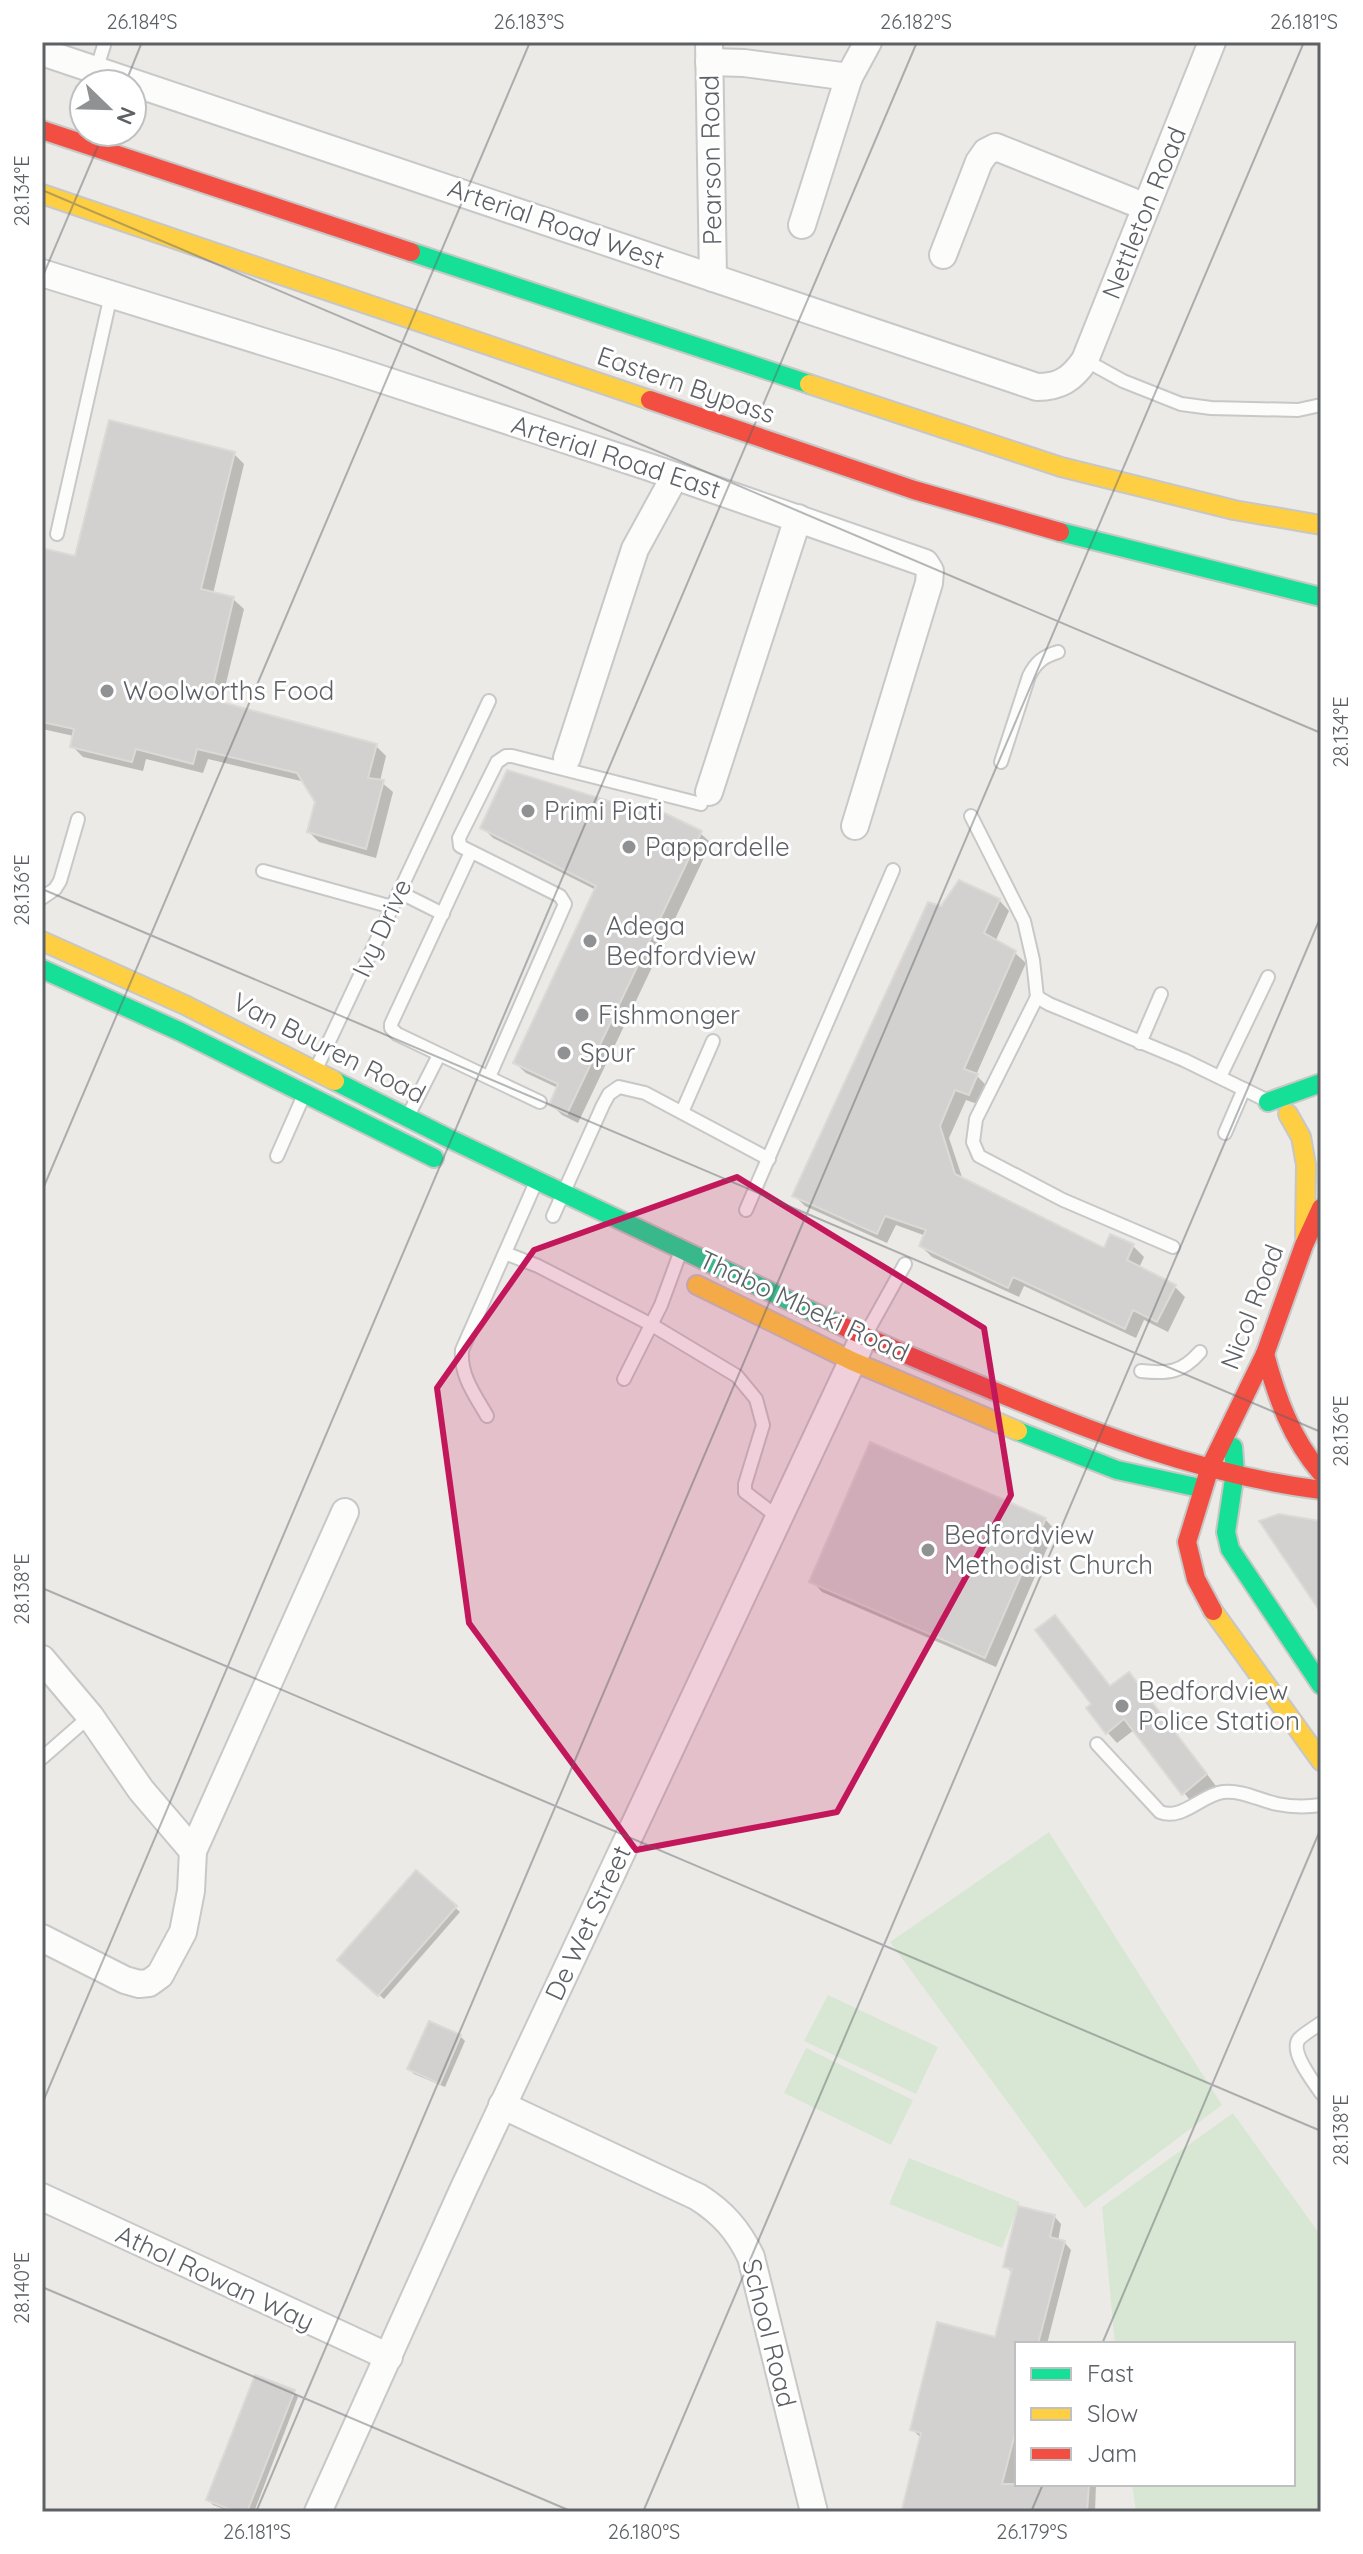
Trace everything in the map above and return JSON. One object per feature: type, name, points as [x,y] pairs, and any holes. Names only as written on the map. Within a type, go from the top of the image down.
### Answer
[{"type":"main road","name":"Eastern Bypass","points":[[42,130],[1061,467],[1234,510],[1321,525]]},
{"type":"main road","name":"Eastern Bypass","points":[[42,194],[914,490],[1047,530],[1321,597]]},
{"type":"main road","name":"Van Buuren Road","points":[[42,941],[185,1005],[537,1181]]},
{"type":"main road","name":"Van Buuren Road","points":[[42,969],[181,1032],[442,1162]]},
{"type":"main road","points":[[1268,1102],[1321,1083]]},
{"type":"main road","points":[[1288,1114],[1301,1137],[1306,1165],[1304,1245]]},
{"type":"main road","points":[[537,1181],[682,1250]]},
{"type":"main road","points":[[521,1200],[560,1219]]},
{"type":"main road","name":"Nicol Road","points":[[1204,1489],[1210,1467],[1265,1354],[1304,1245],[1321,1208]]},
{"type":"main road","name":"Thabo Mbeki Road","points":[[682,1250],[865,1337],[1095,1434],[1210,1467]]},
{"type":"main road","name":"Thabo Mbeki Road","points":[[667,1270],[852,1361],[1086,1459],[1158,1479]]},
{"type":"main road","points":[[1265,1354],[1274,1390],[1290,1430],[1305,1455],[1321,1473]]},
{"type":"main road","name":"Nicol Road","points":[[1231,1493],[1235,1472],[1232,1426]]},
{"type":"main road","points":[[1210,1467],[1281,1485],[1321,1490]]},
{"type":"main road","points":[[1158,1479],[1231,1493],[1281,1485]]},
{"type":"main road","points":[[1158,1479],[1174,1508],[1196,1579],[1209,1605],[1247,1617],[1321,1685]]},
{"type":"main road","points":[[1187,1542],[1204,1489]]},
{"type":"main road","points":[[1231,1493],[1226,1532],[1247,1617],[1321,1761]]},
{"type":"street","points":[[802,225],[849,77],[868,42]]},
{"type":"street","name":"Nettleton Road","points":[[1077,370],[1212,42]]},
{"type":"street","name":"Arterial Road West","points":[[42,52],[87,68]]},
{"type":"street","points":[[709,52],[744,63],[849,77]]},
{"type":"street","name":"Pearson Road","points":[[709,52],[713,278]]},
{"type":"street","name":"Arterial Road West","points":[[148,88],[1037,387],[1050,387],[1077,370]]},
{"type":"street","points":[[943,255],[979,162],[986,152],[996,147],[1146,207]]},
{"type":"street","name":"Arterial Road East","points":[[42,273],[350,368],[925,563],[930,571],[929,583],[855,826]]},
{"type":"street","points":[[567,758],[635,549],[675,476]]},
{"type":"street","points":[[705,798],[798,518]]},
{"type":"street","name":"De Wet Street","points":[[318,2512],[502,2105],[865,1337]]},
{"type":"street","points":[[42,1938],[125,1980],[149,1983],[160,1975],[183,1932],[190,1903],[193,1851],[345,1512]]},
{"type":"street","points":[[42,1659],[90,1716],[141,1790],[193,1851]]},
{"type":"street","name":"School Road","points":[[502,2105],[698,2197],[726,2217],[736,2229],[751,2257],[814,2512]]},
{"type":"street","name":"Athol Rowan Way","points":[[42,2197],[389,2357]]},
{"type":"lane","points":[[97,68],[105,42]]},
{"type":"lane","points":[[57,534],[111,295]]},
{"type":"lane","points":[[1077,370],[1123,381],[1181,404],[1211,408],[1298,410],[1321,405]]},
{"type":"lane","points":[[1001,762],[1034,666],[1046,656],[1058,652]]},
{"type":"lane","name":"Ivy Drive","points":[[277,1156],[489,701]]},
{"type":"lane","points":[[489,1077],[565,904],[560,896],[460,846],[459,838],[497,762],[506,756],[705,798]]},
{"type":"lane","points":[[971,816],[1024,921],[1037,997],[976,1119],[973,1142],[979,1156],[1063,1200],[1173,1247]]},
{"type":"lane","points":[[42,898],[60,881],[78,819]]},
{"type":"lane","points":[[471,852],[391,1024],[393,1032],[540,1102]]},
{"type":"lane","points":[[746,1210],[893,870]]},
{"type":"lane","points":[[263,871],[392,907]]},
{"type":"lane","points":[[399,892],[443,914]]},
{"type":"lane","points":[[1220,1077],[1268,977]]},
{"type":"lane","points":[[1140,1043],[1161,994]]},
{"type":"lane","points":[[1037,997],[1220,1077],[1310,1126]]},
{"type":"lane","points":[[682,1112],[713,1041]]},
{"type":"lane","points":[[407,1117],[439,1055]]},
{"type":"lane","points":[[560,1219],[563,1193],[603,1105],[609,1094],[619,1087],[645,1093],[769,1159]]},
{"type":"lane","points":[[1225,1133],[1244,1089]]},
{"type":"lane","points":[[487,1416],[466,1380],[461,1364],[462,1350],[505,1253],[521,1200],[537,1181]]},
{"type":"lane","points":[[624,1379],[652,1325],[667,1270],[682,1250]]},
{"type":"lane","points":[[505,1253],[538,1266],[652,1325],[737,1376],[756,1399],[763,1425],[745,1492],[779,1518]]},
{"type":"lane","points":[[865,1337],[905,1264]]},
{"type":"lane","points":[[1141,1371],[1157,1373],[1180,1369],[1188,1366],[1200,1352]]},
{"type":"lane","points":[[42,1758],[90,1716]]},
{"type":"lane","points":[[1097,1744],[1160,1812],[1168,1815],[1219,1792],[1237,1792],[1291,1806],[1321,1805]]},
{"type":"lane","points":[[1321,2023],[1296,2046],[1297,2055],[1321,2093]]},
{"type":"highlighted area","points":[[737,1177],[984,1328],[1011,1495],[837,1812],[636,1850],[469,1623],[437,1388],[534,1250]]},
{"type":"green space","points":[[1049,1832],[1222,2105],[1085,2208],[890,1942]]},
{"type":"green space","points":[[828,1995],[938,2047],[916,2094],[804,2041]]},
{"type":"green space","points":[[806,2048],[913,2100],[891,2145],[784,2093]]},
{"type":"green space","points":[[1233,2113],[1321,2236],[1321,2512],[1136,2512],[1132,2486],[1295,2486],[1295,2342],[1115,2342],[1102,2207]]},
{"type":"green space","points":[[909,2158],[1020,2202],[1002,2248],[889,2204]]},
{"type":"building","points":[[109,420],[235,452],[201,589],[234,597],[210,699],[377,744],[368,778],[384,780],[366,849],[307,832],[315,802],[297,773],[197,749],[193,764],[136,749],[132,762],[70,747],[74,729],[42,722],[42,548],[75,556]]},
{"type":"building","points":[[507,770],[648,813],[650,806],[702,831],[567,1114],[549,1105],[558,1084],[513,1063],[596,886],[480,828]]},
{"type":"building","points":[[959,880],[1000,899],[984,933],[1016,951],[964,1069],[978,1074],[969,1095],[955,1090],[940,1126],[955,1174],[1104,1248],[1110,1234],[1134,1244],[1127,1260],[1176,1285],[1157,1322],[1133,1310],[1125,1329],[1013,1277],[1008,1288],[919,1246],[926,1230],[885,1216],[877,1234],[792,1196],[928,902],[941,906]]},
{"type":"building","name":"Bedfordview Methodist Church","points":[[870,1442],[1046,1518],[985,1658],[809,1582]]},
{"type":"building","points":[[1279,1514],[1321,1521],[1321,1613],[1259,1521]]},
{"type":"building","name":"Bedfordview Police Station","points":[[1055,1615],[1110,1686],[1129,1672],[1207,1774],[1182,1795],[1124,1719],[1106,1734],[1086,1708],[1091,1704],[1035,1630]]},
{"type":"building","points":[[416,1870],[457,1906],[378,1996],[337,1960]]},
{"type":"building","points":[[429,2021],[461,2035],[440,2084],[407,2069]]},
{"type":"building","points":[[1018,2206],[1055,2215],[1050,2237],[1065,2241],[1039,2342],[1015,2342],[1015,2434],[1002,2484],[1089,2486],[1087,2512],[914,2512],[902,2509],[921,2433],[910,2430],[937,2322],[995,2337],[1012,2269],[1003,2267]]},
{"type":"building","points":[[255,2375],[295,2390],[247,2512],[236,2512],[206,2500]]},
{"type":"traffic: fast","points":[[411,252],[809,384]]},
{"type":"traffic: fast","points":[[1060,532],[1321,597]]},
{"type":"traffic: fast","points":[[42,969],[181,1032],[434,1158]]},
{"type":"traffic: fast","points":[[335,1081],[836,1323]]},
{"type":"traffic: fast","points":[[1268,1102],[1321,1083]]},
{"type":"traffic: fast","points":[[1018,1431],[1117,1470],[1200,1488]]},
{"type":"traffic: fast","points":[[1233,1447],[1235,1472],[1226,1532],[1230,1549],[1321,1685]]},
{"type":"traffic: slow","points":[[42,194],[650,400]]},
{"type":"traffic: slow","points":[[809,384],[1061,467],[1234,510],[1321,525]]},
{"type":"traffic: slow","points":[[42,941],[185,1005],[335,1081]]},
{"type":"traffic: slow","points":[[1288,1114],[1301,1137],[1306,1165],[1305,1236]]},
{"type":"traffic: slow","points":[[697,1285],[852,1361],[1018,1431]]},
{"type":"traffic: slow","points":[[1213,1611],[1321,1761]]},
{"type":"traffic: jam","points":[[42,130],[411,252]]},
{"type":"traffic: jam","points":[[650,400],[914,490],[1060,532]]},
{"type":"traffic: jam","points":[[1213,1611],[1196,1579],[1187,1542],[1210,1467],[1265,1354],[1304,1245],[1321,1208]]},
{"type":"traffic: jam","points":[[836,1323],[1023,1403],[1148,1450],[1234,1474],[1321,1490]]},
{"type":"traffic: jam","points":[[1265,1354],[1286,1417],[1301,1446],[1321,1473]]},
{"type":"place","name":"Woolworths Food","points":[[107,691]]},
{"type":"place","name":"Primi Piati","points":[[528,811]]},
{"type":"place","name":"Pappardelle","points":[[629,847]]},
{"type":"place","name":"Adega Bedfordview","points":[[590,941]]},
{"type":"place","name":"Fishmonger","points":[[582,1015]]},
{"type":"place","name":"Spur","points":[[564,1053]]},
{"type":"place","name":"Bedfordview Methodist Church","points":[[928,1550]]},
{"type":"place","name":"Bedfordview Police Station","points":[[1122,1706]]}]
